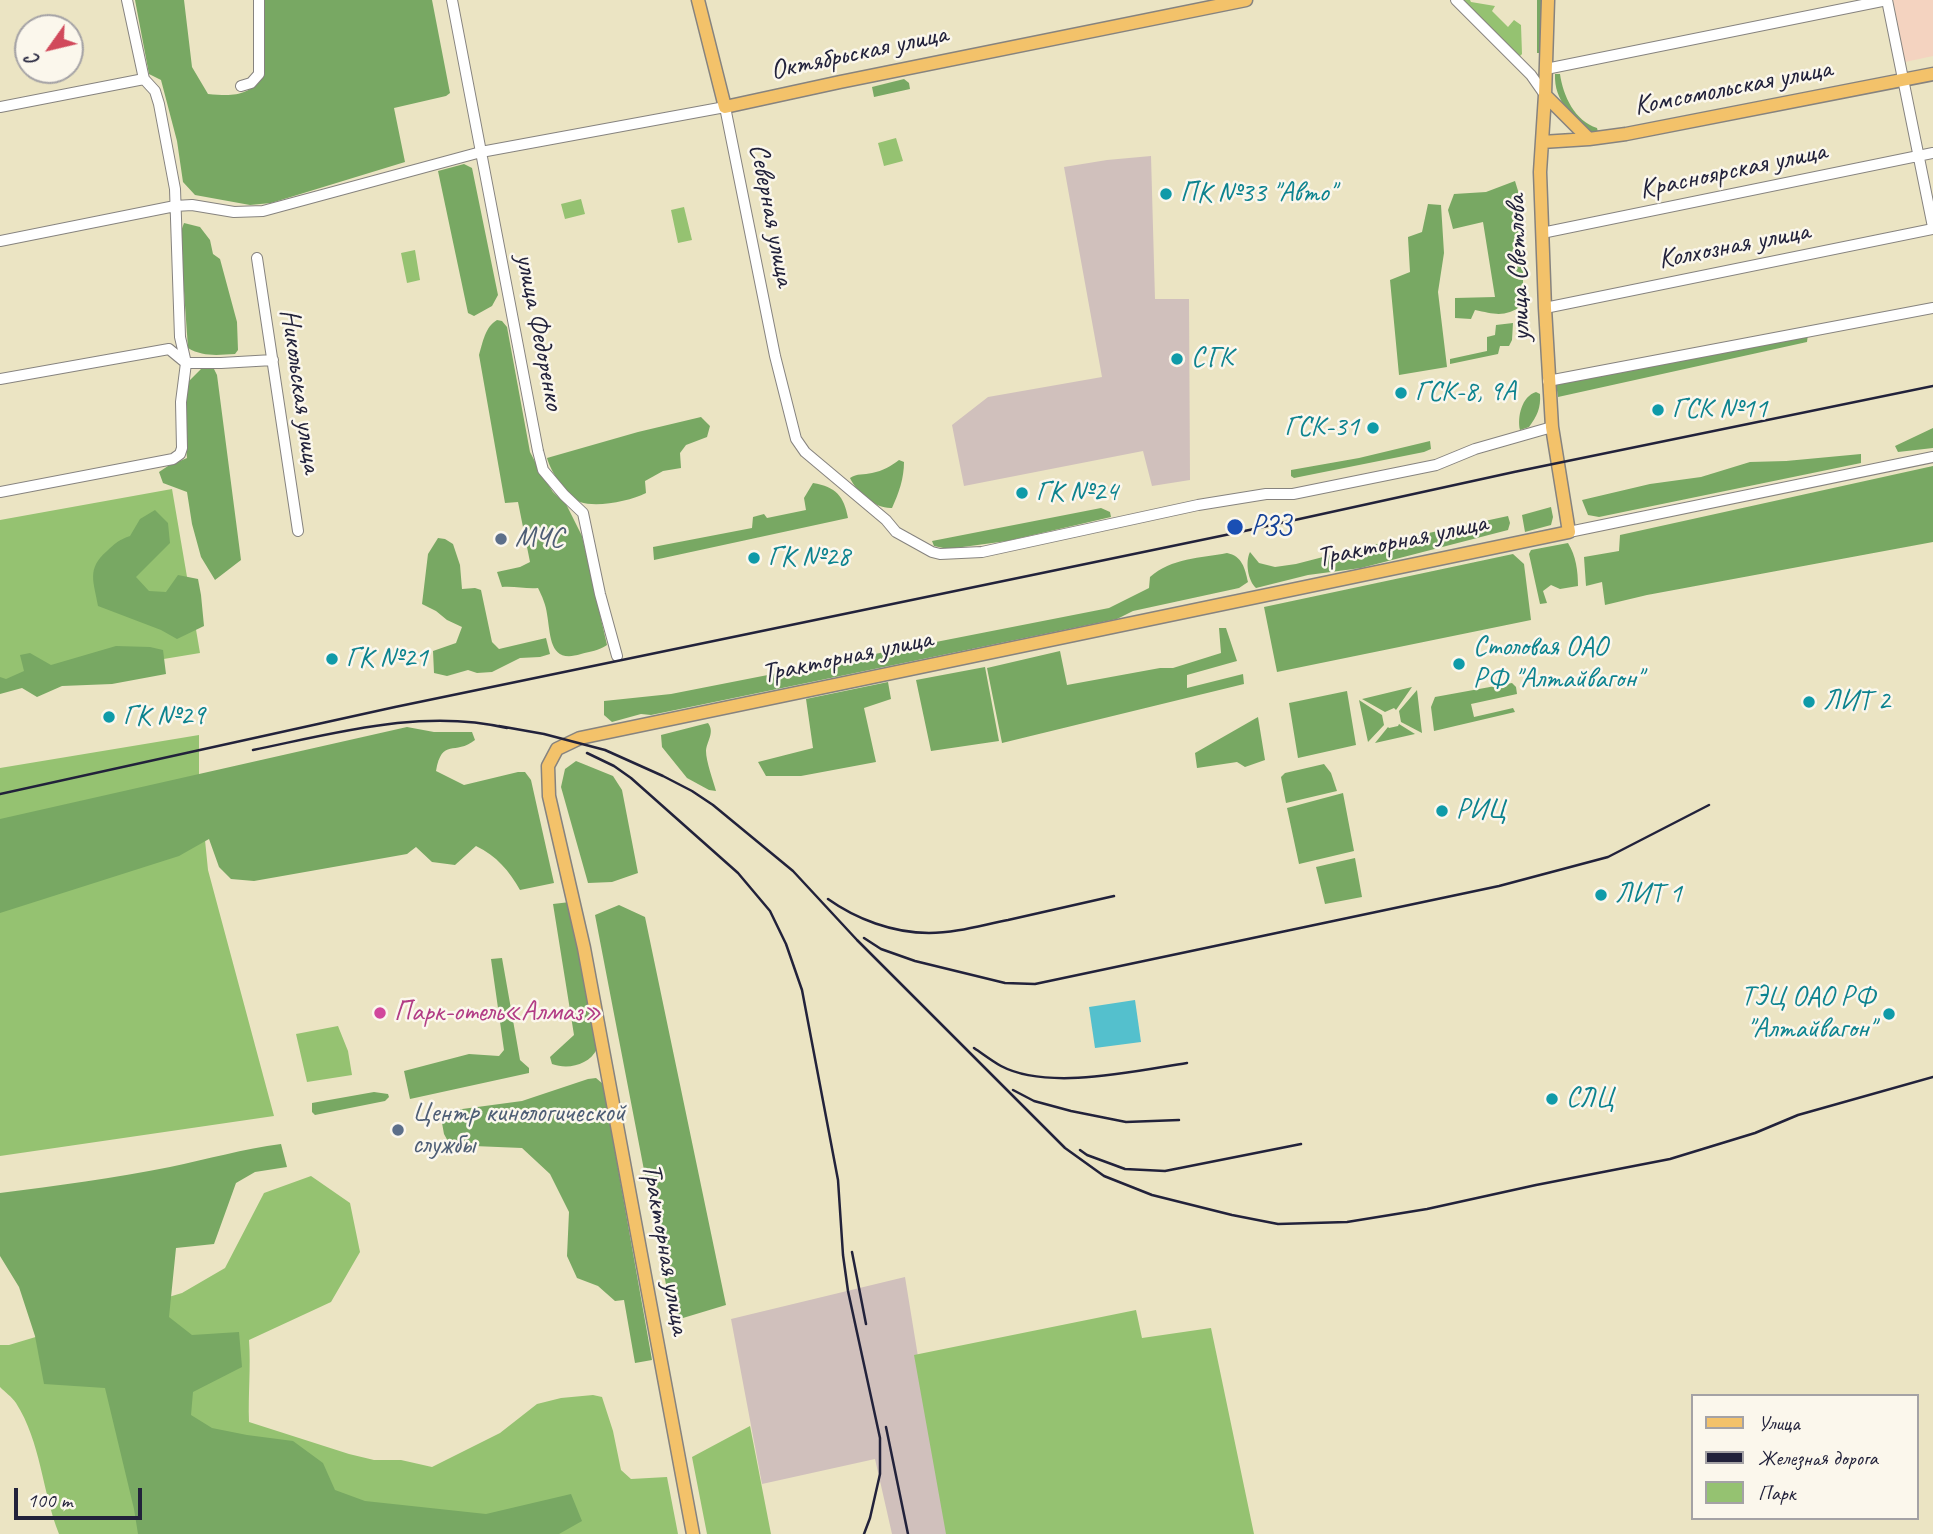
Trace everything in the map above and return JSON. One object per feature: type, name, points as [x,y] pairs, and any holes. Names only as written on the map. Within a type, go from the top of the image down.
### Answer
[{"type":"main road","name":"Северная улица","points":[[698,0],[725,107]]},
{"type":"main road","name":"Октябрьская улица","points":[[725,107],[1246,0]]},
{"type":"main road","name":"улица Светлова","points":[[1548,0],[1540,172],[1542,233],[1552,427],[1569,532]]},
{"type":"main road","name":"Комсомольская улица","points":[[1542,142],[1626,134],[1933,74]]},
{"type":"main road","points":[[1545,95],[1589,139]]},
{"type":"main road","name":"Тракторная улица","points":[[693,1534],[584,948],[549,796],[548,766],[557,749],[580,738],[1569,532]]},
{"type":"street","points":[[0,492],[173,458],[180,454],[182,448],[181,402],[186,363],[180,337],[175,189],[159,104],[155,91],[144,79],[127,0]]},
{"type":"street","points":[[241,86],[251,83],[259,74],[259,0]]},
{"type":"street","name":"улица Федоренко","points":[[452,0],[538,452],[543,470],[583,513],[600,594],[617,656]]},
{"type":"street","points":[[1456,0],[1531,75],[1545,95]]},
{"type":"street","points":[[1546,69],[1887,0],[1933,228]]},
{"type":"street","points":[[0,107],[144,79]]},
{"type":"street","name":"Октябрьская улица","points":[[0,241],[176,206],[192,205],[234,212],[263,211],[481,152],[725,107]]},
{"type":"street","name":"Северная улица","points":[[725,107],[773,349],[796,439],[805,452],[886,520],[896,532],[932,552],[982,552],[1198,505],[1265,494],[1293,494],[1436,466],[1475,449],[1552,427]]},
{"type":"street","name":"Красноярская улица","points":[[1542,233],[1933,153]]},
{"type":"street","name":"Колхозная улица","points":[[1545,307],[1933,228]]},
{"type":"street","name":"Никольская улица","points":[[257,258],[298,531]]},
{"type":"street","points":[[1548,380],[1933,308]]},
{"type":"street","points":[[0,379],[169,349],[186,363],[273,360]]},
{"type":"street","name":"Тракторная улица","points":[[1569,532],[1933,457]]},
{"type":"shaded area","points":[[1893,0],[1933,0],[1933,56],[1905,62]]},
{"type":"shaded area","name":"СГК","points":[[1151,156],[1155,299],[1189,299],[1190,480],[1152,486],[1143,451],[964,486],[952,425],[988,397],[1102,377],[1064,167]]},
{"type":"shaded area","points":[[905,1277],[947,1534],[892,1534],[875,1459],[762,1484],[731,1319]]},
{"type":"green space","points":[[135,0],[184,0],[192,67],[208,94],[225,95],[239,94],[252,88],[264,76],[261,0],[432,0],[450,93],[394,108],[405,162],[271,203],[250,205],[195,195],[183,182],[177,141],[161,80],[149,74]]},
{"type":"green space","points":[[1461,0],[1495,6],[1492,11],[1508,27],[1514,20],[1521,25],[1522,54],[1518,58]]},
{"type":"green space","points":[[1537,0],[1542,0],[1542,53],[1537,53]]},
{"type":"green space","points":[[1555,74],[1560,74],[1567,99],[1576,114],[1597,128],[1598,132],[1590,132],[1565,107],[1555,84]]},
{"type":"green space","points":[[904,79],[909,83],[910,89],[874,97],[872,87]]},
{"type":"green space","points":[[896,138],[903,161],[884,166],[878,143]]},
{"type":"green space","points":[[464,164],[472,168],[498,295],[492,306],[474,316],[468,313],[438,171]]},
{"type":"green space","points":[[1515,181],[1523,207],[1523,305],[1505,313],[1475,310],[1471,319],[1455,318],[1455,298],[1495,297],[1483,222],[1453,229],[1448,210],[1454,194],[1486,192]]},
{"type":"green space","points":[[581,199],[585,214],[565,219],[561,204]]},
{"type":"green space","points":[[1428,204],[1441,205],[1444,253],[1438,292],[1447,367],[1399,375],[1390,280],[1410,272],[1408,237],[1422,232]]},
{"type":"green space","points":[[684,207],[692,240],[678,243],[671,210]]},
{"type":"green space","points":[[184,223],[200,227],[210,240],[213,254],[220,259],[237,322],[238,350],[235,354],[205,354],[188,348],[180,234]]},
{"type":"green space","points":[[415,250],[420,280],[407,283],[401,253]]},
{"type":"green space","points":[[497,320],[507,327],[530,452],[553,492],[566,504],[582,536],[607,645],[601,649],[571,656],[557,652],[551,639],[546,607],[538,588],[502,587],[497,572],[530,562],[518,502],[505,503],[479,355],[487,331]]},
{"type":"green space","points":[[1513,323],[1512,340],[1509,346],[1500,346],[1498,354],[1450,364],[1450,359],[1487,351],[1487,337],[1495,335],[1496,325]]},
{"type":"green space","points":[[1808,334],[1807,342],[1558,397],[1556,384]]},
{"type":"green space","points":[[201,369],[214,369],[217,375],[241,560],[215,580],[201,557],[187,492],[163,483],[159,472],[187,458],[184,426],[188,382]]},
{"type":"green space","points":[[1536,392],[1540,394],[1538,412],[1529,427],[1520,430],[1519,419],[1524,402]]},
{"type":"green space","points":[[701,417],[710,426],[707,437],[686,445],[680,453],[681,468],[663,471],[645,481],[646,493],[631,499],[604,504],[580,502],[560,483],[547,458],[638,432]]},
{"type":"green space","points":[[1933,428],[1933,448],[1898,452],[1895,446]]},
{"type":"green space","points":[[1430,441],[1431,449],[1424,452],[1294,478],[1291,476],[1291,470],[1359,458]]},
{"type":"green space","points":[[1861,454],[1861,463],[1599,517],[1588,515],[1582,500],[1650,484],[1701,477],[1750,462]]},
{"type":"green space","points":[[899,460],[904,462],[903,474],[892,508],[880,506],[868,499],[850,478],[880,471]]},
{"type":"green space","points":[[1933,466],[1933,542],[1605,605],[1602,582],[1586,586],[1584,557],[1619,551],[1620,535]]},
{"type":"green space","points":[[813,483],[828,487],[838,494],[848,518],[654,560],[653,547],[752,528],[753,517],[764,514],[767,518],[806,510],[804,498]]},
{"type":"green space","points":[[172,489],[200,653],[0,686],[0,520]]},
{"type":"green space","points":[[1551,507],[1551,525],[1525,532],[1522,515]]},
{"type":"green space","points":[[1101,508],[1110,512],[1111,517],[1007,541],[948,549],[934,546],[932,541]]},
{"type":"green space","points":[[155,510],[168,523],[170,543],[136,577],[149,591],[166,592],[178,575],[198,579],[201,595],[204,626],[177,639],[161,630],[98,606],[94,583],[94,570],[100,558],[117,542],[130,536],[140,519]]},
{"type":"green space","points":[[1508,516],[1508,530],[1361,568],[1308,575],[1256,588],[1248,571],[1250,552],[1259,563],[1275,567]]},
{"type":"green space","points":[[438,538],[453,544],[460,565],[462,589],[481,590],[492,642],[499,649],[546,638],[550,654],[520,658],[492,672],[477,673],[468,670],[447,676],[434,673],[433,651],[456,643],[462,627],[422,604],[428,554]]},
{"type":"green space","points":[[1568,543],[1576,564],[1578,586],[1560,589],[1551,585],[1543,591],[1547,603],[1540,604],[1529,554],[1531,550]]},
{"type":"green space","points":[[1227,553],[1242,563],[1246,572],[1248,582],[1239,588],[1133,611],[1117,619],[651,715],[641,714],[612,722],[604,715],[604,701],[671,694],[1109,608],[1149,588],[1150,577],[1167,566]]},
{"type":"green space","points":[[1513,554],[1524,564],[1531,620],[1277,672],[1264,607]]},
{"type":"green space","points":[[1219,628],[1226,628],[1237,661],[1187,675],[1187,688],[1243,674],[1244,684],[1002,743],[987,668],[1060,651],[1067,685],[1173,668],[1221,653]]},
{"type":"green space","points":[[116,646],[163,650],[166,674],[112,684],[62,686],[37,697],[22,688],[0,694],[0,677],[6,679],[24,671],[20,655],[30,653],[51,665]]},
{"type":"green space","points":[[985,667],[999,741],[931,751],[916,680]]},
{"type":"green space","points":[[888,682],[891,699],[864,708],[876,762],[801,776],[766,776],[758,762],[813,748],[806,699]]},
{"type":"green space","points":[[1512,683],[1517,694],[1471,704],[1474,717],[1513,708],[1515,712],[1434,731],[1431,707],[1435,697]]},
{"type":"green space","points":[[1412,687],[1396,710],[1394,708],[1385,712],[1362,699]]},
{"type":"green space","points":[[1417,690],[1422,733],[1401,722],[1399,711]]},
{"type":"green space","points":[[1347,691],[1356,745],[1298,758],[1289,703]]},
{"type":"green space","points":[[1359,700],[1382,715],[1384,725],[1368,742]]},
{"type":"green space","points":[[1258,717],[1265,760],[1245,767],[1237,762],[1197,768],[1195,753]]},
{"type":"green space","points":[[708,723],[711,733],[706,755],[716,791],[687,778],[662,747],[661,735]]},
{"type":"green space","points":[[1399,724],[1415,734],[1375,743],[1388,727]]},
{"type":"green space","points":[[407,727],[434,732],[472,732],[475,740],[468,745],[446,750],[436,771],[464,785],[525,772],[531,780],[554,883],[520,890],[502,865],[476,846],[455,865],[432,862],[416,847],[407,854],[254,881],[231,879],[219,867],[209,839],[179,856],[0,913],[0,819]]},
{"type":"green space","points":[[199,735],[199,814],[208,870],[274,1116],[0,1156],[0,768]]},
{"type":"green space","points":[[576,761],[613,776],[622,790],[638,873],[612,882],[588,883],[561,787],[565,769]]},
{"type":"green space","points":[[1324,764],[1331,773],[1337,791],[1286,803],[1281,777],[1285,773]]},
{"type":"green space","points":[[1343,793],[1354,851],[1299,864],[1287,808]]},
{"type":"green space","points":[[1355,858],[1362,897],[1325,904],[1316,867]]},
{"type":"green space","points":[[570,902],[597,1049],[589,1059],[578,1065],[558,1066],[552,1064],[550,1057],[574,1035],[553,904]]},
{"type":"green space","points":[[619,905],[645,917],[726,1305],[673,1321],[595,915]]},
{"type":"green space","points":[[502,958],[520,1060],[529,1068],[529,1073],[410,1099],[404,1071],[469,1054],[499,1056],[504,1050],[491,959]]},
{"type":"green space","points":[[338,1026],[348,1051],[352,1075],[307,1082],[296,1034]]},
{"type":"green space","points":[[596,1078],[603,1084],[652,1360],[635,1363],[624,1300],[615,1301],[598,1286],[577,1278],[567,1256],[569,1212],[550,1174],[522,1148],[450,1145],[444,1134],[440,1112],[522,1101]]},
{"type":"green space","points":[[374,1092],[388,1094],[389,1097],[385,1101],[315,1115],[312,1112],[312,1103]]},
{"type":"green space","points":[[281,1144],[287,1167],[255,1172],[236,1183],[214,1244],[176,1248],[169,1317],[192,1335],[239,1332],[242,1367],[193,1392],[191,1415],[212,1428],[293,1441],[323,1463],[335,1490],[365,1501],[486,1514],[571,1494],[582,1521],[559,1534],[138,1534],[105,1388],[44,1384],[35,1336],[19,1287],[0,1256],[0,1193],[128,1175]]},
{"type":"green space","points":[[311,1176],[350,1203],[360,1252],[331,1302],[249,1340],[249,1422],[349,1454],[374,1460],[401,1460],[432,1467],[500,1433],[537,1404],[561,1398],[593,1395],[602,1397],[621,1470],[631,1479],[667,1477],[678,1534],[59,1534],[31,1434],[16,1403],[0,1387],[0,1345],[9,1345],[182,1293],[225,1268],[264,1193]]},
{"type":"green space","points":[[1136,1310],[1142,1338],[1211,1328],[1254,1534],[946,1534],[914,1355]]},
{"type":"green space","points":[[750,1426],[771,1534],[707,1534],[692,1457]]},
{"type":"water","points":[[1135,1000],[1141,1042],[1095,1048],[1089,1007]]},
{"type":"railway","points":[[0,794],[395,707],[1933,386]]},
{"type":"railway","points":[[253,750],[348,730],[412,722],[444,721],[507,728]]},
{"type":"railway","points":[[499,726],[544,734],[605,750],[663,776],[713,805],[793,871],[857,940],[1065,1148],[1104,1176],[1152,1195],[1232,1215],[1278,1224],[1347,1222],[1427,1209],[1670,1159],[1755,1133],[1798,1115],[1933,1077]]},
{"type":"railway","points":[[587,753],[631,778],[738,873],[770,911],[786,944],[802,990],[838,1180],[848,1291],[880,1438],[880,1474],[864,1534]]},
{"type":"railway","points":[[864,938],[881,949],[915,961],[1005,983],[1035,984],[1499,886],[1608,857],[1709,805]]},
{"type":"railway","points":[[828,899],[851,913],[889,928],[929,933],[949,932],[1114,896]]},
{"type":"railway","points":[[974,1048],[1001,1066],[1043,1077],[1092,1077],[1187,1063]]},
{"type":"railway","points":[[1013,1090],[1034,1101],[1126,1122],[1179,1120]]},
{"type":"railway","points":[[1080,1150],[1125,1169],[1165,1171],[1301,1144]]},
{"type":"railway","points":[[852,1252],[866,1324]]},
{"type":"railway","points":[[886,1427],[908,1534]]},
{"type":"place","name":"ПК №33 \"Авто\"","points":[[1166,194]]},
{"type":"place","name":"СГК","points":[[1177,359]]},
{"type":"place","name":"ГСК-8, 9А","points":[[1401,393]]},
{"type":"place","name":"ГСК №11","points":[[1658,410]]},
{"type":"place","name":"ГСК-31","points":[[1373,428]]},
{"type":"place","name":"ГК №24","points":[[1022,493]]},
{"type":"place","name":"РЗЗ","points":[[1235,527]]},
{"type":"place","name":"МЧС","points":[[501,539]]},
{"type":"place","name":"ГК №28","points":[[754,558]]},
{"type":"place","name":"ГК №21","points":[[332,659]]},
{"type":"place","name":"Столовая ОАО РФ \"Алтайвагон\"","points":[[1459,664]]},
{"type":"place","name":"ЛИТ 2","points":[[1809,702]]},
{"type":"place","name":"ГК №29","points":[[109,717]]},
{"type":"place","name":"РИЦ","points":[[1442,811]]},
{"type":"place","name":"ЛИТ 1","points":[[1601,895]]},
{"type":"place","name":"Парк-отель«Алмаз»","points":[[380,1013]]},
{"type":"place","name":"ТЭЦ ОАО РФ \"Алтайвагон\"","points":[[1889,1014]]},
{"type":"place","name":"СЛЦ","points":[[1552,1099]]},
{"type":"place","name":"Центр кинологической службы","points":[[398,1130]]}]
